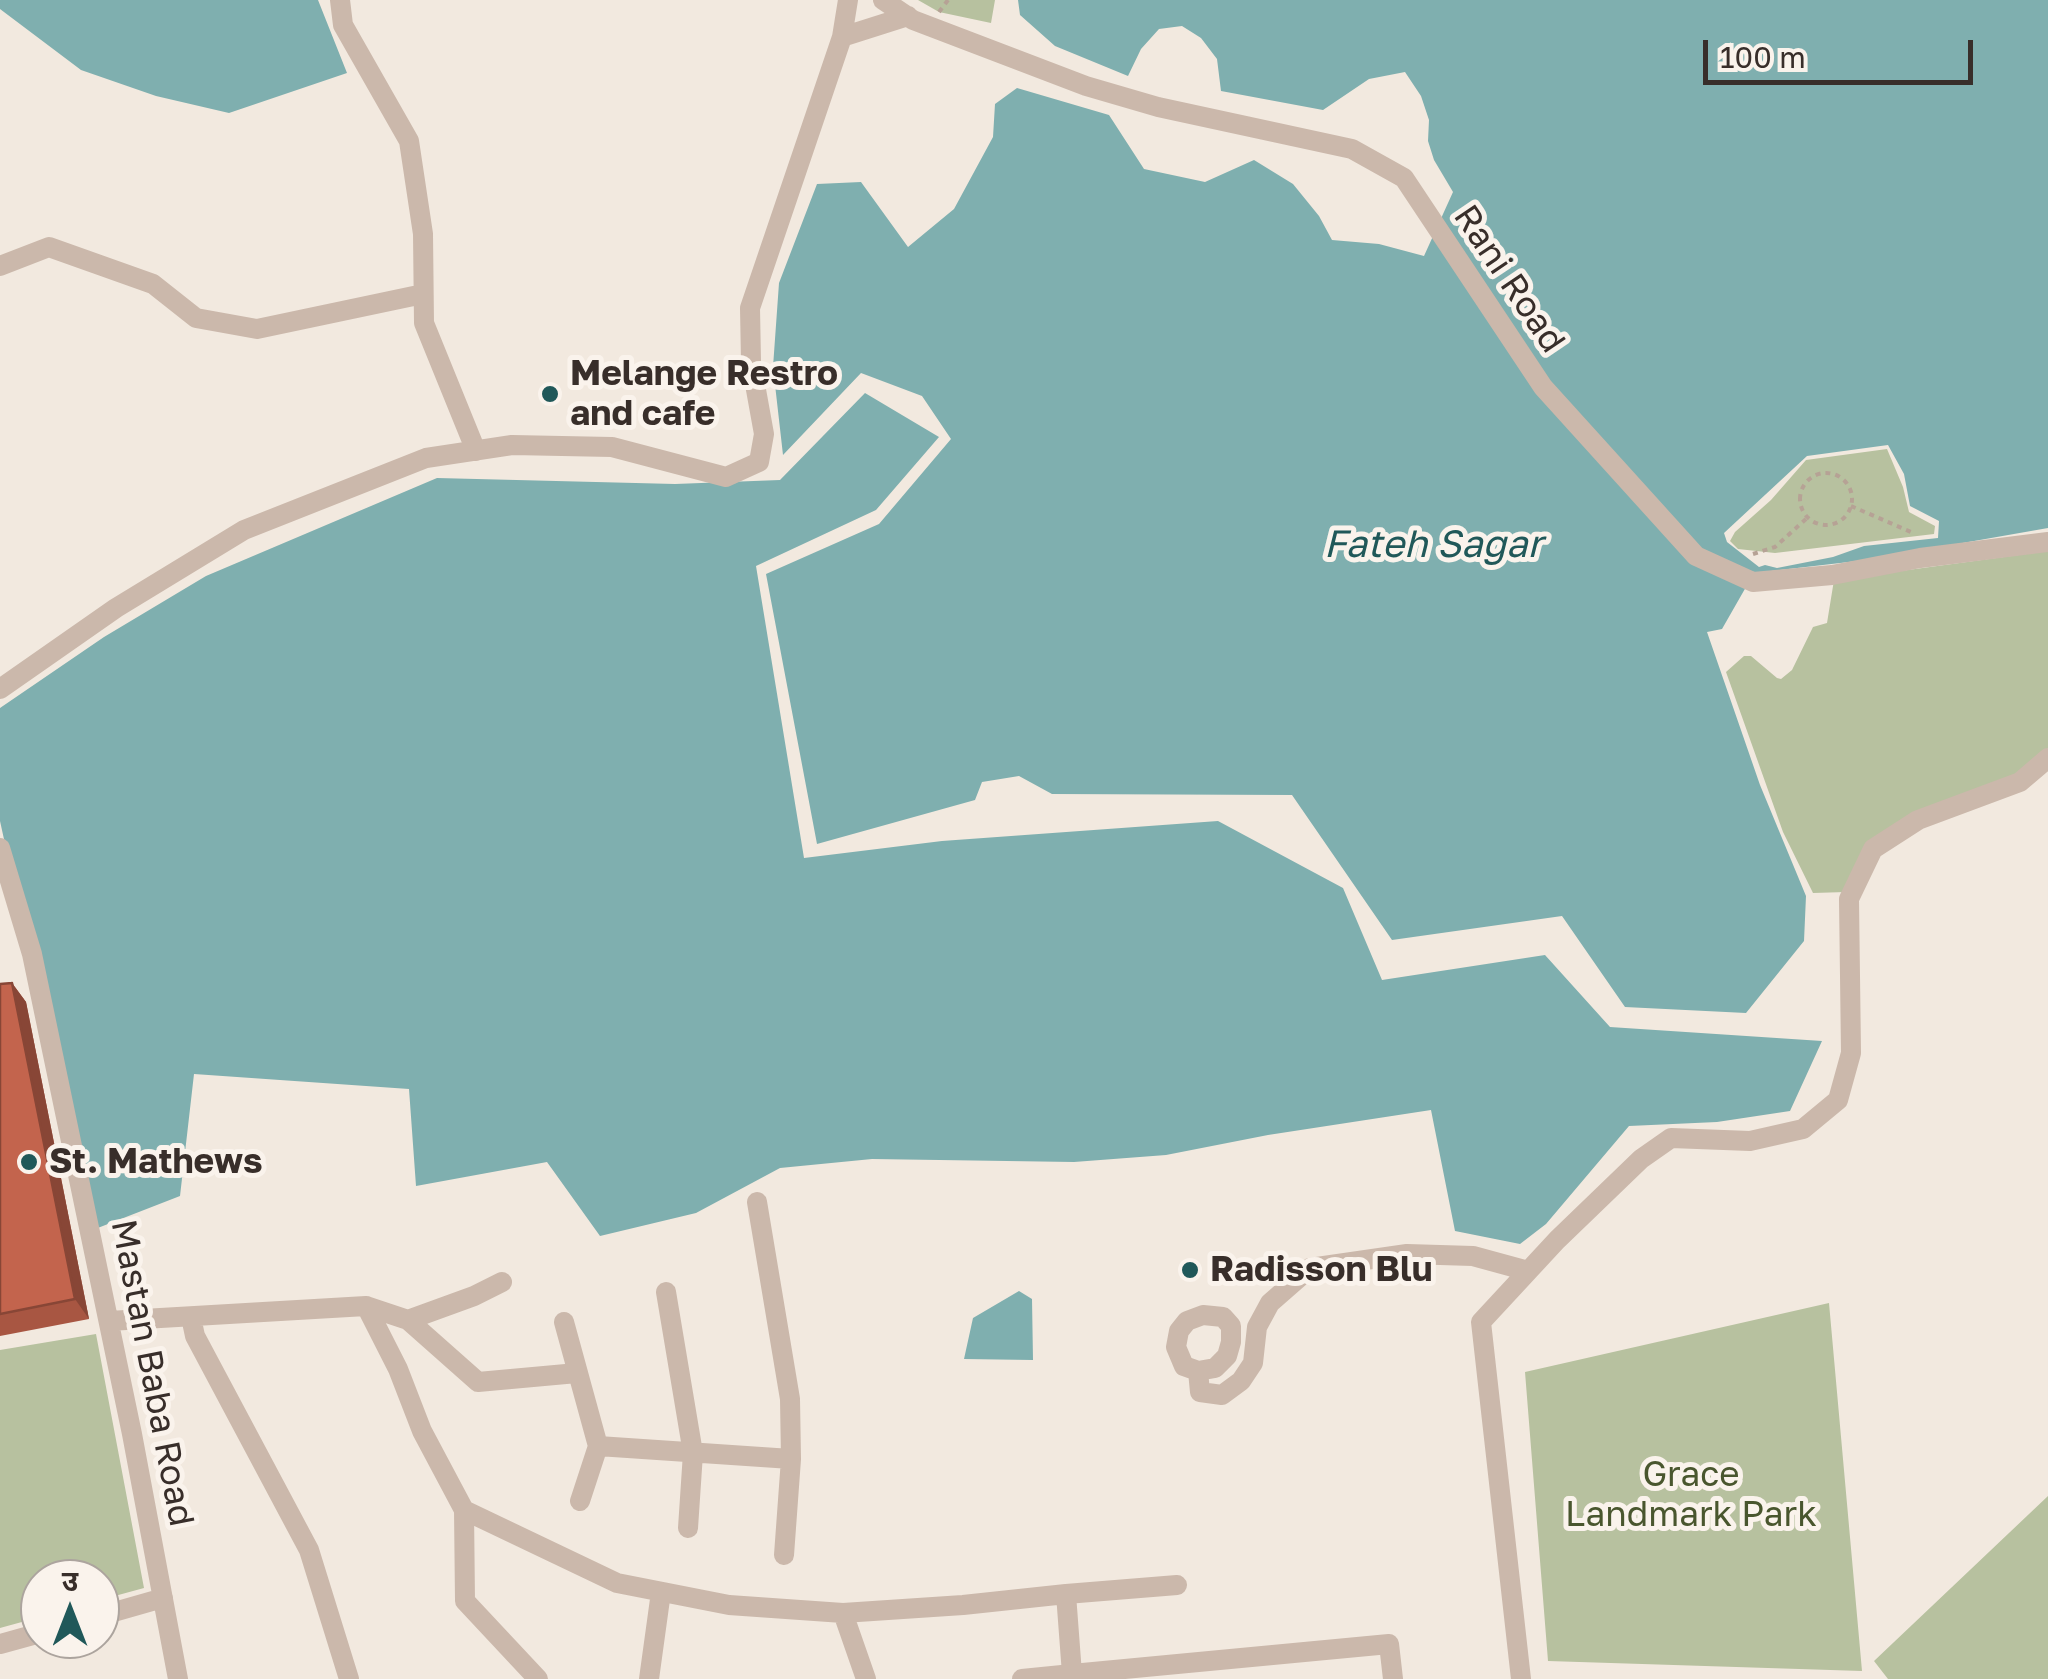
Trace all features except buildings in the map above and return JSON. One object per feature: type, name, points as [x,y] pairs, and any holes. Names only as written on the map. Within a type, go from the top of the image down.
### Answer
[{"type":"street","points":[[340,0],[343,26],[409,141],[423,234],[424,323],[476,451]]},
{"type":"street","points":[[0,688],[116,608],[244,530],[426,458],[512,446],[612,446],[726,477],[759,462],[764,434],[752,362],[750,308],[842,37],[848,0]]},
{"type":"street","name":"Rani Road","points":[[883,0],[908,16],[1086,86],[1158,107],[1352,149],[1404,178],[1543,387],[1696,556],[1752,582],[1832,575],[1920,558],[2048,542]]},
{"type":"street","points":[[842,37],[908,16]]},
{"type":"street","points":[[0,266],[49,247],[153,284],[196,318],[256,329],[423,294]]},
{"type":"street","points":[[1521,1679],[1480,1322],[1641,1159],[1671,1138],[1750,1141],[1768,1137],[1803,1129],[1838,1100],[1850,1053],[1850,899],[1873,849],[1918,820],[2020,782],[2048,758]]},
{"type":"street","name":"Mastan Baba Road","points":[[0,848],[32,954],[178,1679]]},
{"type":"street","points":[[757,1202],[790,1399],[791,1459],[784,1555]]},
{"type":"street","points":[[1198,1371],[1200,1392],[1222,1395],[1241,1380],[1254,1362],[1258,1327],[1270,1303],[1310,1268],[1407,1254],[1474,1256],[1528,1271]]},
{"type":"street","points":[[408,1320],[502,1282]]},
{"type":"street","points":[[666,1292],[693,1453],[688,1528]]},
{"type":"street","points":[[108,1321],[366,1306],[408,1320],[478,1382],[577,1373]]},
{"type":"street","points":[[366,1306],[398,1370],[422,1431],[464,1510],[465,1601],[538,1679]]},
{"type":"street","points":[[191,1317],[195,1336],[310,1550],[348,1679]]},
{"type":"street","points":[[564,1322],[598,1446],[580,1500]]},
{"type":"street","points":[[598,1446],[791,1459]]},
{"type":"street","points":[[464,1510],[617,1583],[729,1605],[843,1613],[1177,1585]]},
{"type":"street","points":[[649,1679],[660,1592]]},
{"type":"street","points":[[1066,1594],[1072,1674]]},
{"type":"street","points":[[120,1610],[163,1598]]},
{"type":"street","points":[[843,1613],[866,1679]]},
{"type":"street","points":[[1022,1679],[1388,1644],[1392,1679]]},
{"type":"path","points":[[939,12],[948,0]]},
{"type":"path","points":[[1823,472],[1840,476],[1846,482],[1852,506],[1841,520],[1824,525],[1807,518],[1799,503],[1802,486],[1807,479],[1823,472]]},
{"type":"path","points":[[1852,506],[1911,532]]},
{"type":"path","points":[[1753,554],[1775,547],[1807,518]]},
{"type":"green space","points":[[918,0],[995,0],[991,23],[939,12]]},
{"type":"green space","points":[[1887,449],[1909,512],[1935,526],[1934,534],[1775,553],[1738,549],[1730,541],[1806,460]]},
{"type":"green space","points":[[2048,551],[2048,748],[2016,776],[1923,809],[1846,892],[1813,893],[1783,832],[1726,672],[1744,656],[1751,656],[1777,678],[1792,670],[1813,627],[1827,623],[1834,580]]},
{"type":"green space","name":"Grace Landmark Park","points":[[1829,1303],[1862,1671],[1548,1661],[1525,1372]]},
{"type":"green space","points":[[96,1334],[144,1588],[120,1595],[120,1559],[20,1559],[20,1622],[0,1628],[0,1350]]},
{"type":"green space","points":[[2048,1496],[2048,1679],[1888,1679],[1874,1661]]},
{"type":"water","points":[[0,0],[318,0],[347,73],[229,113],[156,96],[81,70],[0,9]]},
{"type":"water","name":"Fateh Sagar","points":[[1018,0],[2048,0],[2048,528],[1866,560],[1754,573],[1722,629],[1707,632],[1760,785],[1806,896],[1804,941],[1746,1013],[1625,1007],[1562,916],[1392,940],[1292,795],[1052,794],[1019,776],[982,782],[975,800],[817,844],[766,574],[879,524],[951,439],[922,396],[861,373],[783,455],[773,367],[779,283],[817,184],[861,182],[908,247],[954,209],[993,137],[995,104],[1017,88],[1109,115],[1144,169],[1205,182],[1254,160],[1293,184],[1319,216],[1332,240],[1379,244],[1424,256],[1453,192],[1434,160],[1428,141],[1429,120],[1421,96],[1405,72],[1369,79],[1323,110],[1221,91],[1217,59],[1201,38],[1182,26],[1159,29],[1141,49],[1128,76],[1055,46],[1020,15]],"holes":[[[1888,445],[1904,474],[1910,506],[1939,521],[1938,538],[1864,546],[1833,557],[1777,568],[1759,567],[1727,542],[1724,533],[1807,456]]]},
{"type":"water","points":[[865,393],[939,437],[876,510],[756,566],[804,858],[942,841],[1218,821],[1343,888],[1382,980],[1545,955],[1610,1027],[1822,1041],[1790,1111],[1717,1122],[1629,1126],[1546,1224],[1520,1244],[1455,1231],[1431,1110],[1166,1155],[1074,1162],[872,1159],[780,1168],[696,1213],[600,1236],[547,1162],[416,1186],[409,1089],[194,1074],[180,1196],[90,1231],[0,821],[0,708],[104,637],[206,576],[437,478],[675,484],[780,480]]},
{"type":"water","points":[[1019,1291],[1032,1299],[1033,1360],[964,1359],[973,1318]]},
{"type":"place","name":"Melange Restro and cafe","points":[[550,394]]},
{"type":"place","name":"St. Mathews","points":[[29,1162]]},
{"type":"place","name":"Radisson Blu","points":[[1190,1270]]}]
